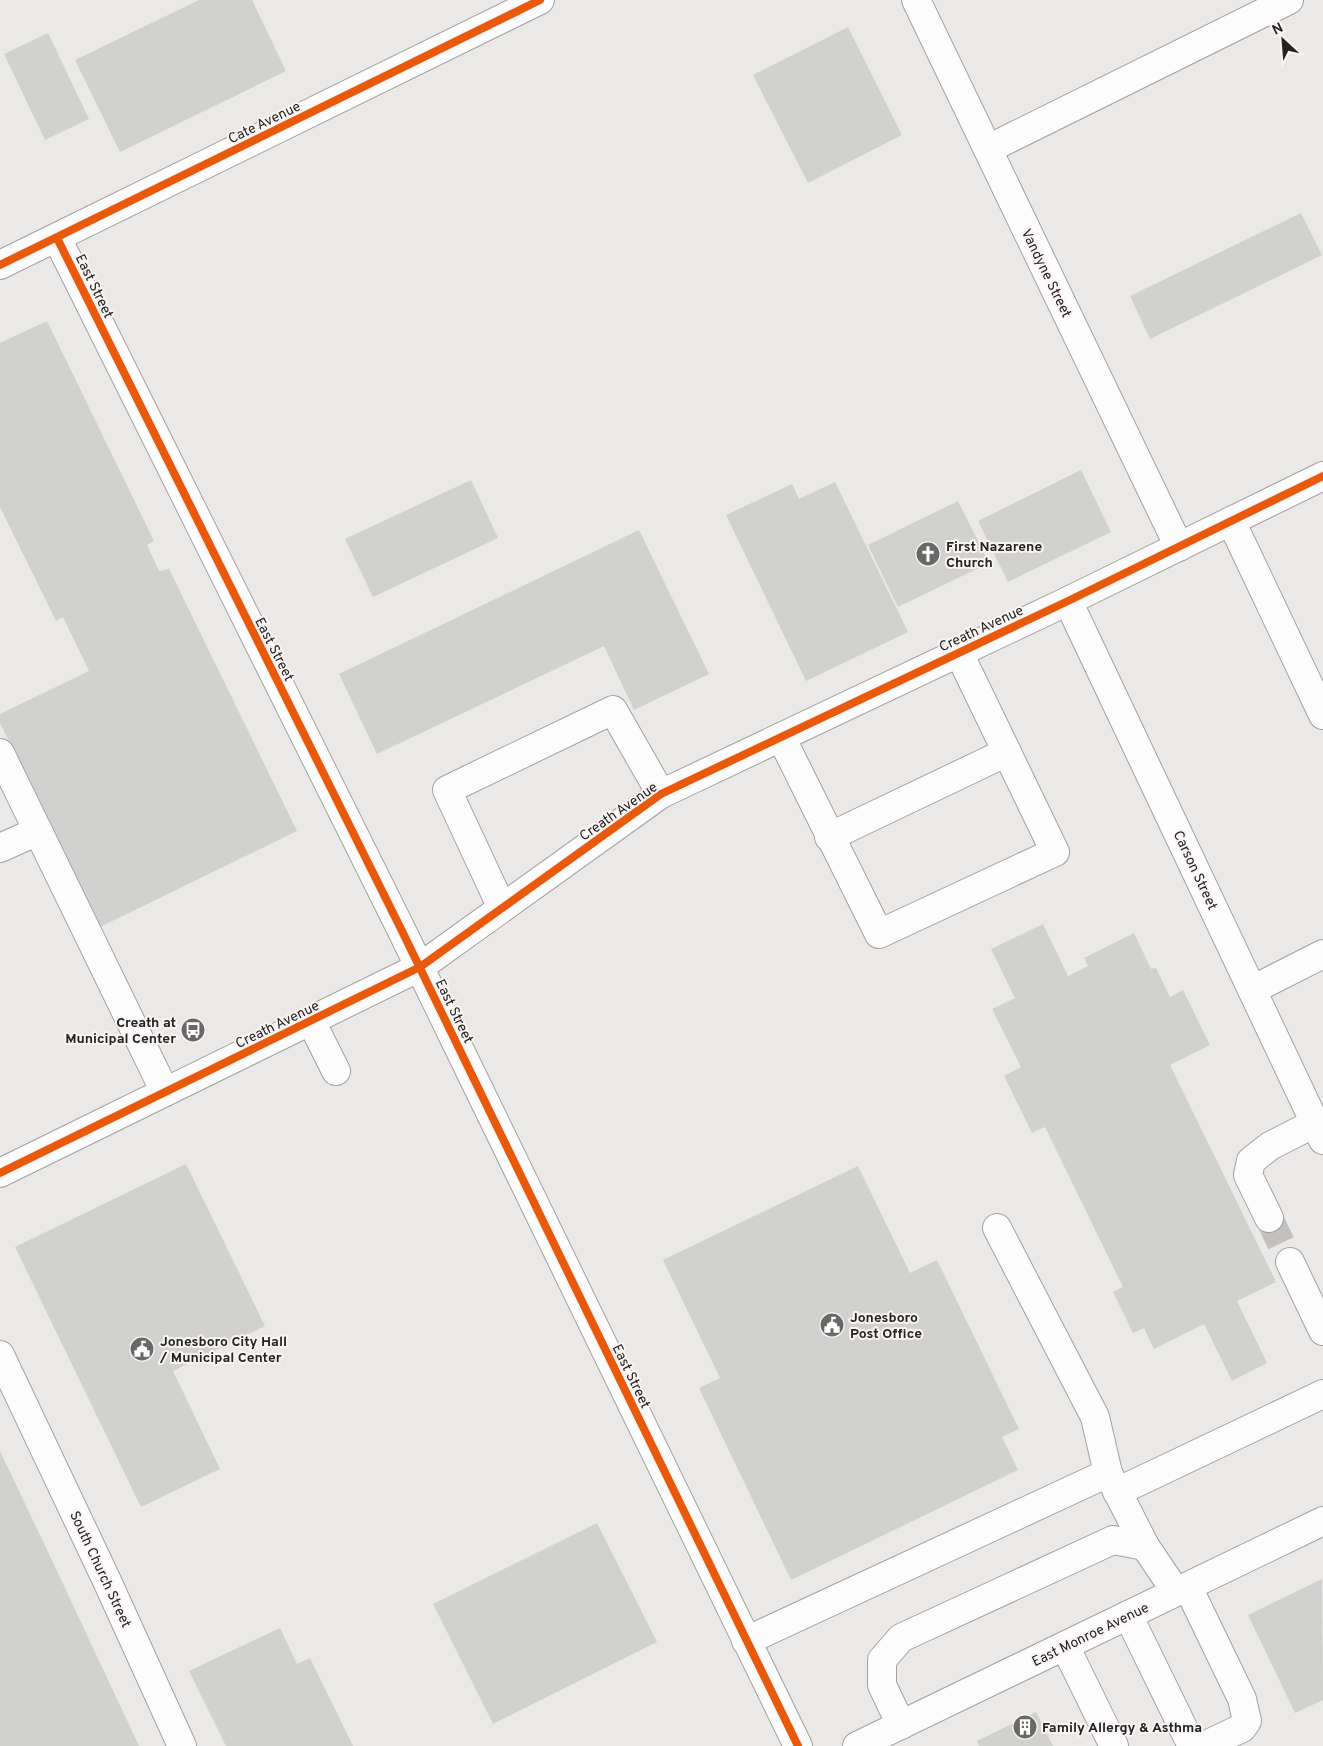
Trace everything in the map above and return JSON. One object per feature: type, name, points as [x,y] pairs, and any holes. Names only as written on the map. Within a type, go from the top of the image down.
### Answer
[{"type":"street","name":"Cate Avenue","points":[[0,265],[540,0]]},
{"type":"street","name":"Vandyne Street","points":[[916,0],[1179,547]]},
{"type":"street","points":[[988,149],[1289,0]]},
{"type":"street","name":"East Street","points":[[57,238],[420,967],[798,1746]]},
{"type":"street","name":"Creath Avenue","points":[[0,1173],[420,967],[661,794],[1068,601],[1323,476]]},
{"type":"street","points":[[1231,521],[1323,715]]},
{"type":"street","name":"Carson Street","points":[[1068,601],[1319,1132]]},
{"type":"street","points":[[781,737],[879,934],[1055,852],[959,653]]},
{"type":"street","points":[[502,908],[447,790],[613,710],[661,794]]},
{"type":"street","points":[[830,837],[1007,752]]},
{"type":"street","points":[[0,753],[165,1092]]},
{"type":"street","points":[[0,848],[38,831]]},
{"type":"street","points":[[1252,990],[1323,954]]},
{"type":"street","points":[[311,1021],[336,1071]]},
{"type":"street","points":[[1269,1218],[1248,1175],[1251,1161],[1270,1146],[1319,1132]]},
{"type":"street","points":[[997,1228],[1095,1417],[1112,1483],[1145,1546],[1182,1590],[1242,1700],[1247,1721],[1242,1728],[1204,1746]]},
{"type":"street","points":[[1290,1262],[1323,1331]]},
{"type":"street","name":"South Church Street","points":[[0,1355],[9,1398],[107,1581],[182,1746]]},
{"type":"street","points":[[746,1641],[1323,1394]]},
{"type":"street","name":"East Monroe Avenue","points":[[857,1746],[898,1733],[1065,1646],[1323,1521]]},
{"type":"street","points":[[898,1733],[882,1685],[882,1660],[901,1638],[1113,1540],[1145,1546]]},
{"type":"street","points":[[1128,1615],[1192,1746]]},
{"type":"street","points":[[1065,1646],[1114,1746]]},
{"type":"building","points":[[199,0],[252,0],[286,71],[120,152],[75,60]]},
{"type":"building","points":[[848,27],[902,135],[808,183],[753,75]]},
{"type":"building","points":[[48,33],[89,119],[45,140],[4,54]]},
{"type":"building","points":[[1301,213],[1322,255],[1150,339],[1130,296]]},
{"type":"building","points":[[47,321],[154,541],[147,545],[159,571],[169,569],[297,831],[100,927],[0,723],[0,714],[89,671],[63,617],[56,621],[0,507],[0,343]]},
{"type":"building","points":[[1081,470],[1111,532],[1008,582],[978,521]]},
{"type":"building","points":[[471,480],[498,538],[373,597],[345,539]]},
{"type":"building","points":[[835,482],[908,632],[806,681],[726,515],[792,484],[799,499]]},
{"type":"building","name":"First Nazarene Church","points":[[958,501],[989,563],[898,607],[868,545]]},
{"type":"building","points":[[639,530],[709,674],[634,710],[604,646],[377,754],[339,674]]},
{"type":"building","points":[[1043,924],[1068,976],[1088,966],[1084,958],[1134,933],[1151,969],[1156,968],[1170,997],[1183,990],[1210,1045],[1170,1065],[1276,1282],[1237,1301],[1267,1363],[1232,1381],[1204,1324],[1154,1349],[1144,1328],[1133,1333],[1113,1292],[1123,1287],[1045,1127],[1032,1133],[1004,1076],[1021,1067],[992,1009],[1015,998],[991,949]]},
{"type":"building","name":"Jonesboro City Hall / Municipal Center","points":[[186,1164],[265,1326],[173,1371],[220,1469],[141,1507],[15,1247]]},
{"type":"building","name":"Jonesboro Post Office","points":[[858,1166],[910,1273],[937,1260],[1019,1429],[1002,1437],[1018,1470],[791,1580],[699,1388],[720,1378],[663,1260]]},
{"type":"building","points":[[0,1451],[49,1554],[139,1746],[0,1746]]},
{"type":"building","points":[[597,1523],[657,1642],[493,1724],[433,1604]]},
{"type":"building","points":[[1322,1579],[1323,1700],[1295,1713],[1248,1615]]},
{"type":"building","points":[[280,1628],[297,1664],[310,1658],[353,1746],[226,1746],[189,1671]]},
{"type":"building","name":"Family Allergy & Asthma","points":[[1036,1712],[1053,1746],[979,1746],[977,1741]]},
{"type":"tunnel","points":[[1269,1218],[1290,1262]]},
{"type":"cycle path","points":[[0,265],[540,0]]},
{"type":"cycle path","points":[[57,238],[401,929],[798,1746]]},
{"type":"cycle path","points":[[0,1173],[420,967],[661,794],[1068,601],[1323,476]]},
{"type":"place","name":"First Nazarene Church","points":[[928,554]]},
{"type":"place","name":"Creath at Municipal Center","points":[[193,1030]]},
{"type":"place","name":"Jonesboro Post Office","points":[[832,1325]]},
{"type":"place","name":"Jonesboro City Hall / Municipal Center","points":[[142,1349]]},
{"type":"place","name":"Family Allergy & Asthma","points":[[1025,1727]]}]
